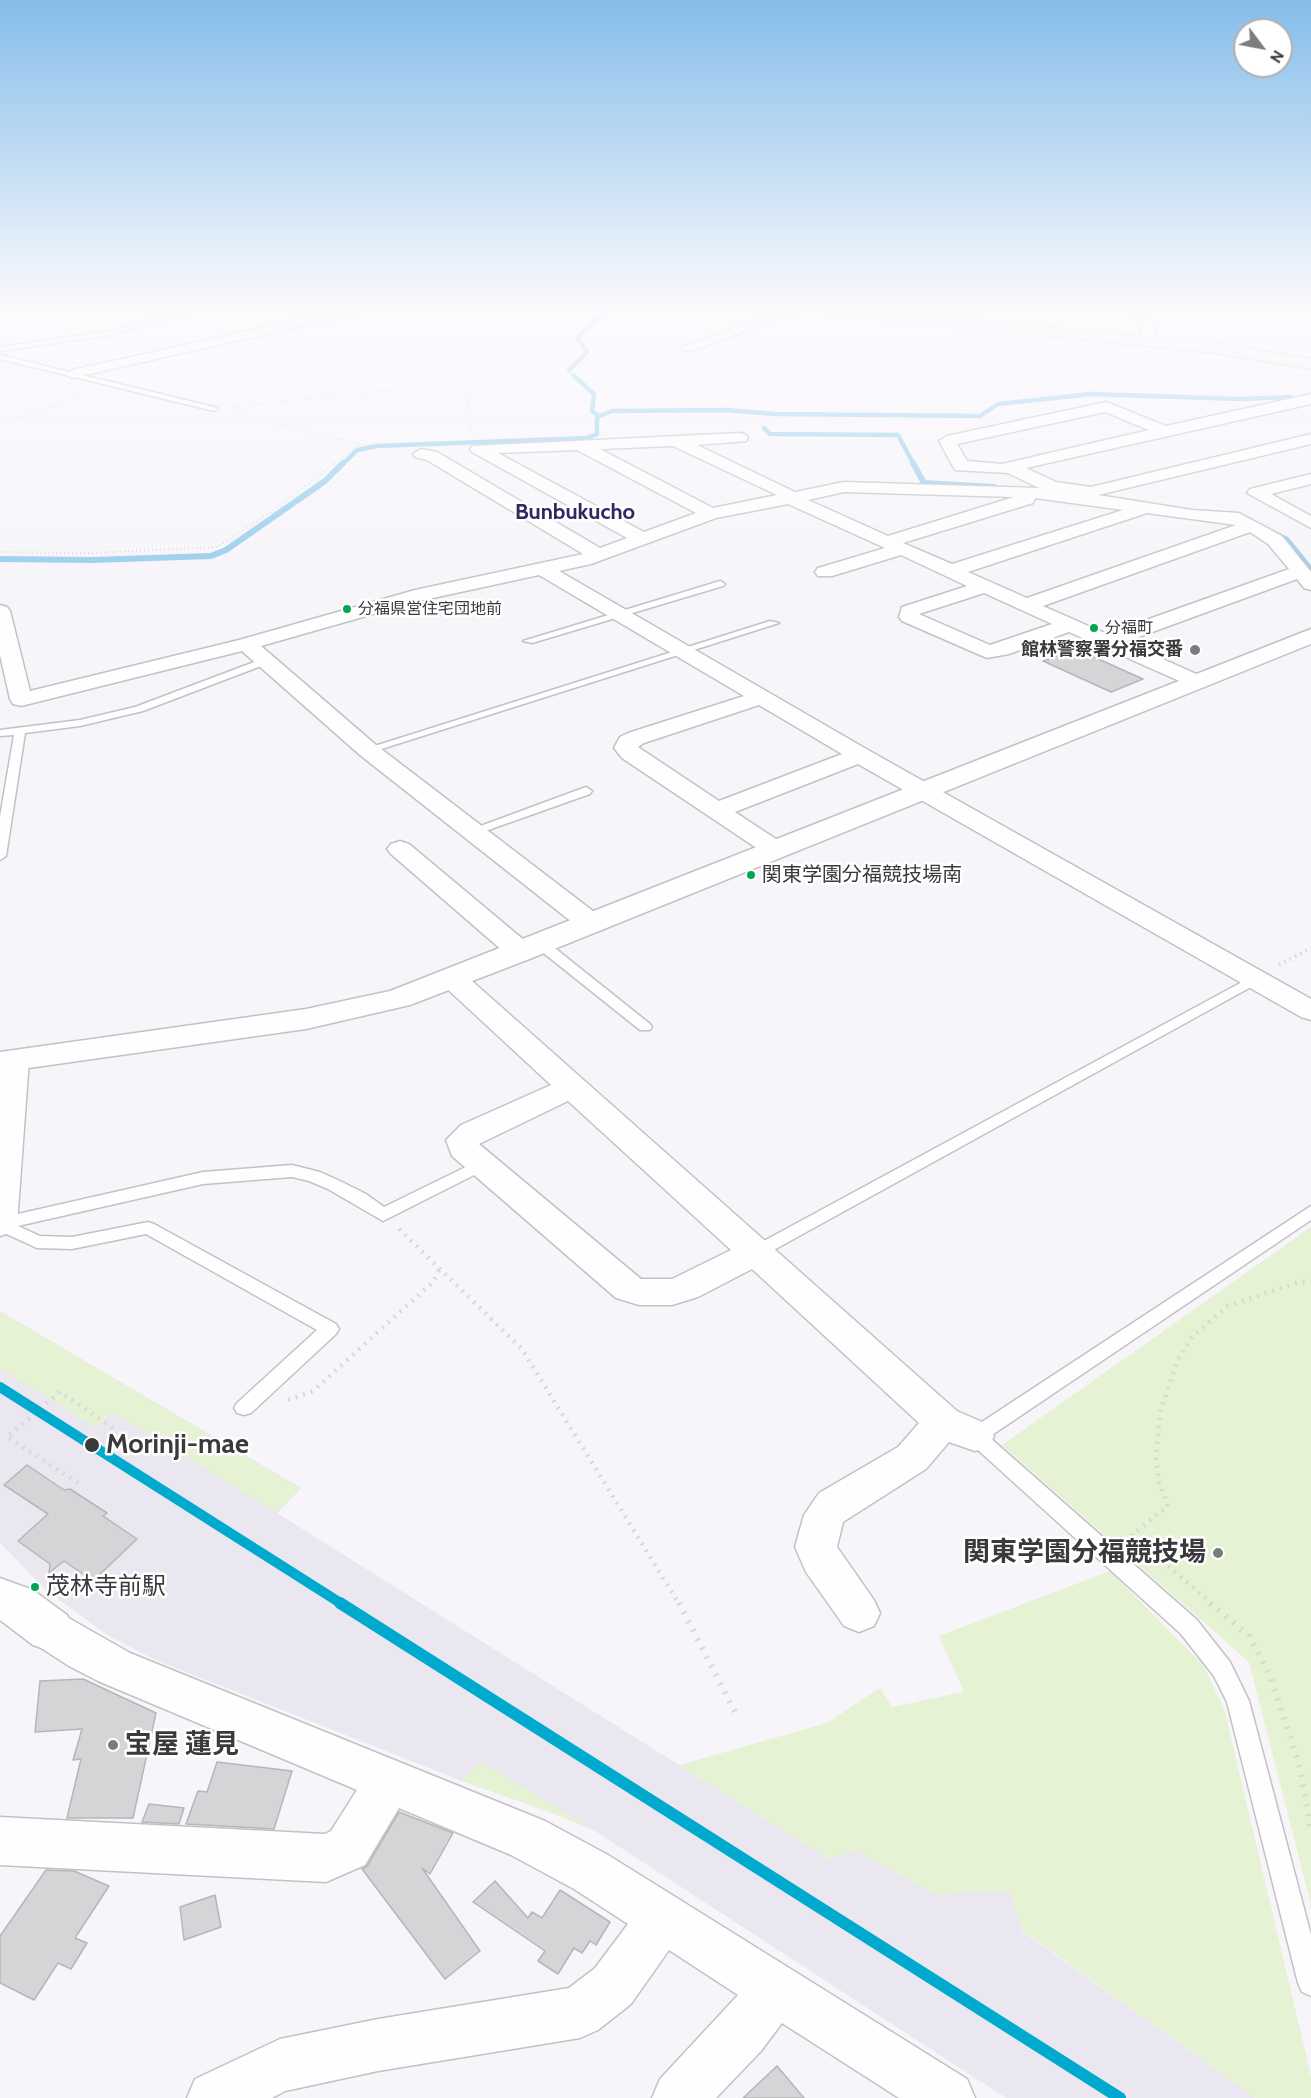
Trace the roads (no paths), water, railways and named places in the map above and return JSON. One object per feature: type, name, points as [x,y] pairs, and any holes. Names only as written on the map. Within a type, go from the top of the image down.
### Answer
[{"type":"street","points":[[1097,409],[947,441],[961,466],[1002,470],[1266,409]]},
{"type":"street","points":[[1111,409],[1165,431]]},
{"type":"street","points":[[1201,423],[1222,432]]},
{"type":"street","points":[[641,538],[478,449],[740,438]]},
{"type":"street","points":[[1010,468],[1052,487],[1091,492],[1311,439]]},
{"type":"street","points":[[675,441],[786,493],[792,499],[1195,682]]},
{"type":"street","points":[[1244,441],[1302,464]]},
{"type":"street","points":[[579,444],[711,514]]},
{"type":"street","points":[[422,454],[430,455],[597,555]]},
{"type":"street","points":[[1311,480],[1256,493],[1311,523]]},
{"type":"street","points":[[0,611],[21,699],[246,644],[426,593],[597,555],[711,514],[844,487],[1047,493],[1192,514],[1233,517],[1252,525],[1275,540],[1306,577],[1106,642]]},
{"type":"street","points":[[825,572],[894,545],[1047,493]]},
{"type":"street","points":[[951,572],[1151,507]]},
{"type":"street","points":[[1026,605],[1252,525]]},
{"type":"street","points":[[540,568],[760,698],[1311,1011]]},
{"type":"street","points":[[984,586],[913,609],[909,611],[909,616],[987,652],[1002,650],[1069,625]]},
{"type":"street","points":[[0,1224],[7,1061],[306,1020],[399,998],[592,924],[1311,636]]},
{"type":"street","points":[[246,644],[368,750],[592,924]]},
{"type":"street","points":[[760,698],[636,738],[628,742],[626,747],[630,753],[776,850]]},
{"type":"street","points":[[716,811],[860,755]]},
{"type":"street","points":[[400,849],[531,948]]},
{"type":"street","points":[[453,979],[755,1253],[959,1429],[833,1505],[824,1515],[816,1547],[860,1613]]},
{"type":"street","points":[[572,1087],[472,1132],[462,1140],[463,1148],[629,1289],[639,1292],[672,1292],[685,1288],[755,1253]]},
{"type":"street","points":[[0,1598],[16,1605],[50,1630],[114,1667],[528,1838],[591,1872],[948,2098]]},
{"type":"street","points":[[0,1841],[326,1858],[348,1848],[389,1782]]},
{"type":"street","points":[[214,2098],[280,2066],[378,2045],[580,2012],[613,1986],[663,1917]]},
{"type":"street","points":[[679,2098],[742,2032],[775,1990]]},
{"type":"lane","points":[[528,641],[720,584]]},
{"type":"lane","points":[[368,750],[774,623]]},
{"type":"lane","points":[[0,733],[80,723],[139,709],[265,661]]},
{"type":"lane","points":[[0,856],[20,730]]},
{"type":"lane","points":[[473,831],[586,791]]},
{"type":"lane","points":[[531,948],[645,1027]]},
{"type":"lane","points":[[755,1253],[1255,979]]},
{"type":"lane","points":[[244,1408],[330,1329],[148,1228],[72,1243],[37,1242],[0,1224],[203,1178],[291,1172],[314,1176],[334,1185],[360,1198],[383,1215],[482,1164]]},
{"type":"lane","points":[[1311,1212],[959,1429],[1189,1627],[1222,1669],[1238,1701],[1311,1983]]},
{"type":"waterway","points":[[592,409],[599,416]]},
{"type":"waterway","points":[[342,465],[357,450],[377,446],[587,438],[597,434],[597,417],[612,411],[725,410],[776,414],[980,416],[991,409]]},
{"type":"waterway","points":[[764,428],[770,434],[898,435],[914,465]]},
{"type":"waterway","points":[[0,559],[92,560],[211,556],[226,550],[325,481],[343,463]]},
{"type":"waterway","points":[[913,463],[924,483],[994,487]]},
{"type":"waterway","points":[[1273,533],[1287,540],[1311,570]]},
{"type":"place","name":"分福県営住宅団地前","points":[[347,609]]},
{"type":"place","name":"分福町","points":[[1094,628]]},
{"type":"place","name":"館林警察署分福交番","points":[[1195,650]]},
{"type":"place","name":"関東学園分福競技場南","points":[[751,875]]},
{"type":"place","name":"Morinji-mae","points":[[92,1445]]},
{"type":"place","name":"関東学園分福競技場","points":[[1218,1553]]},
{"type":"place","name":"茂林寺前駅","points":[[35,1587]]},
{"type":"place","name":"宝屋 蓮見","points":[[113,1745]]},
{"type":"district","name":"Bunbukucho","points":[[575,513]]}]
